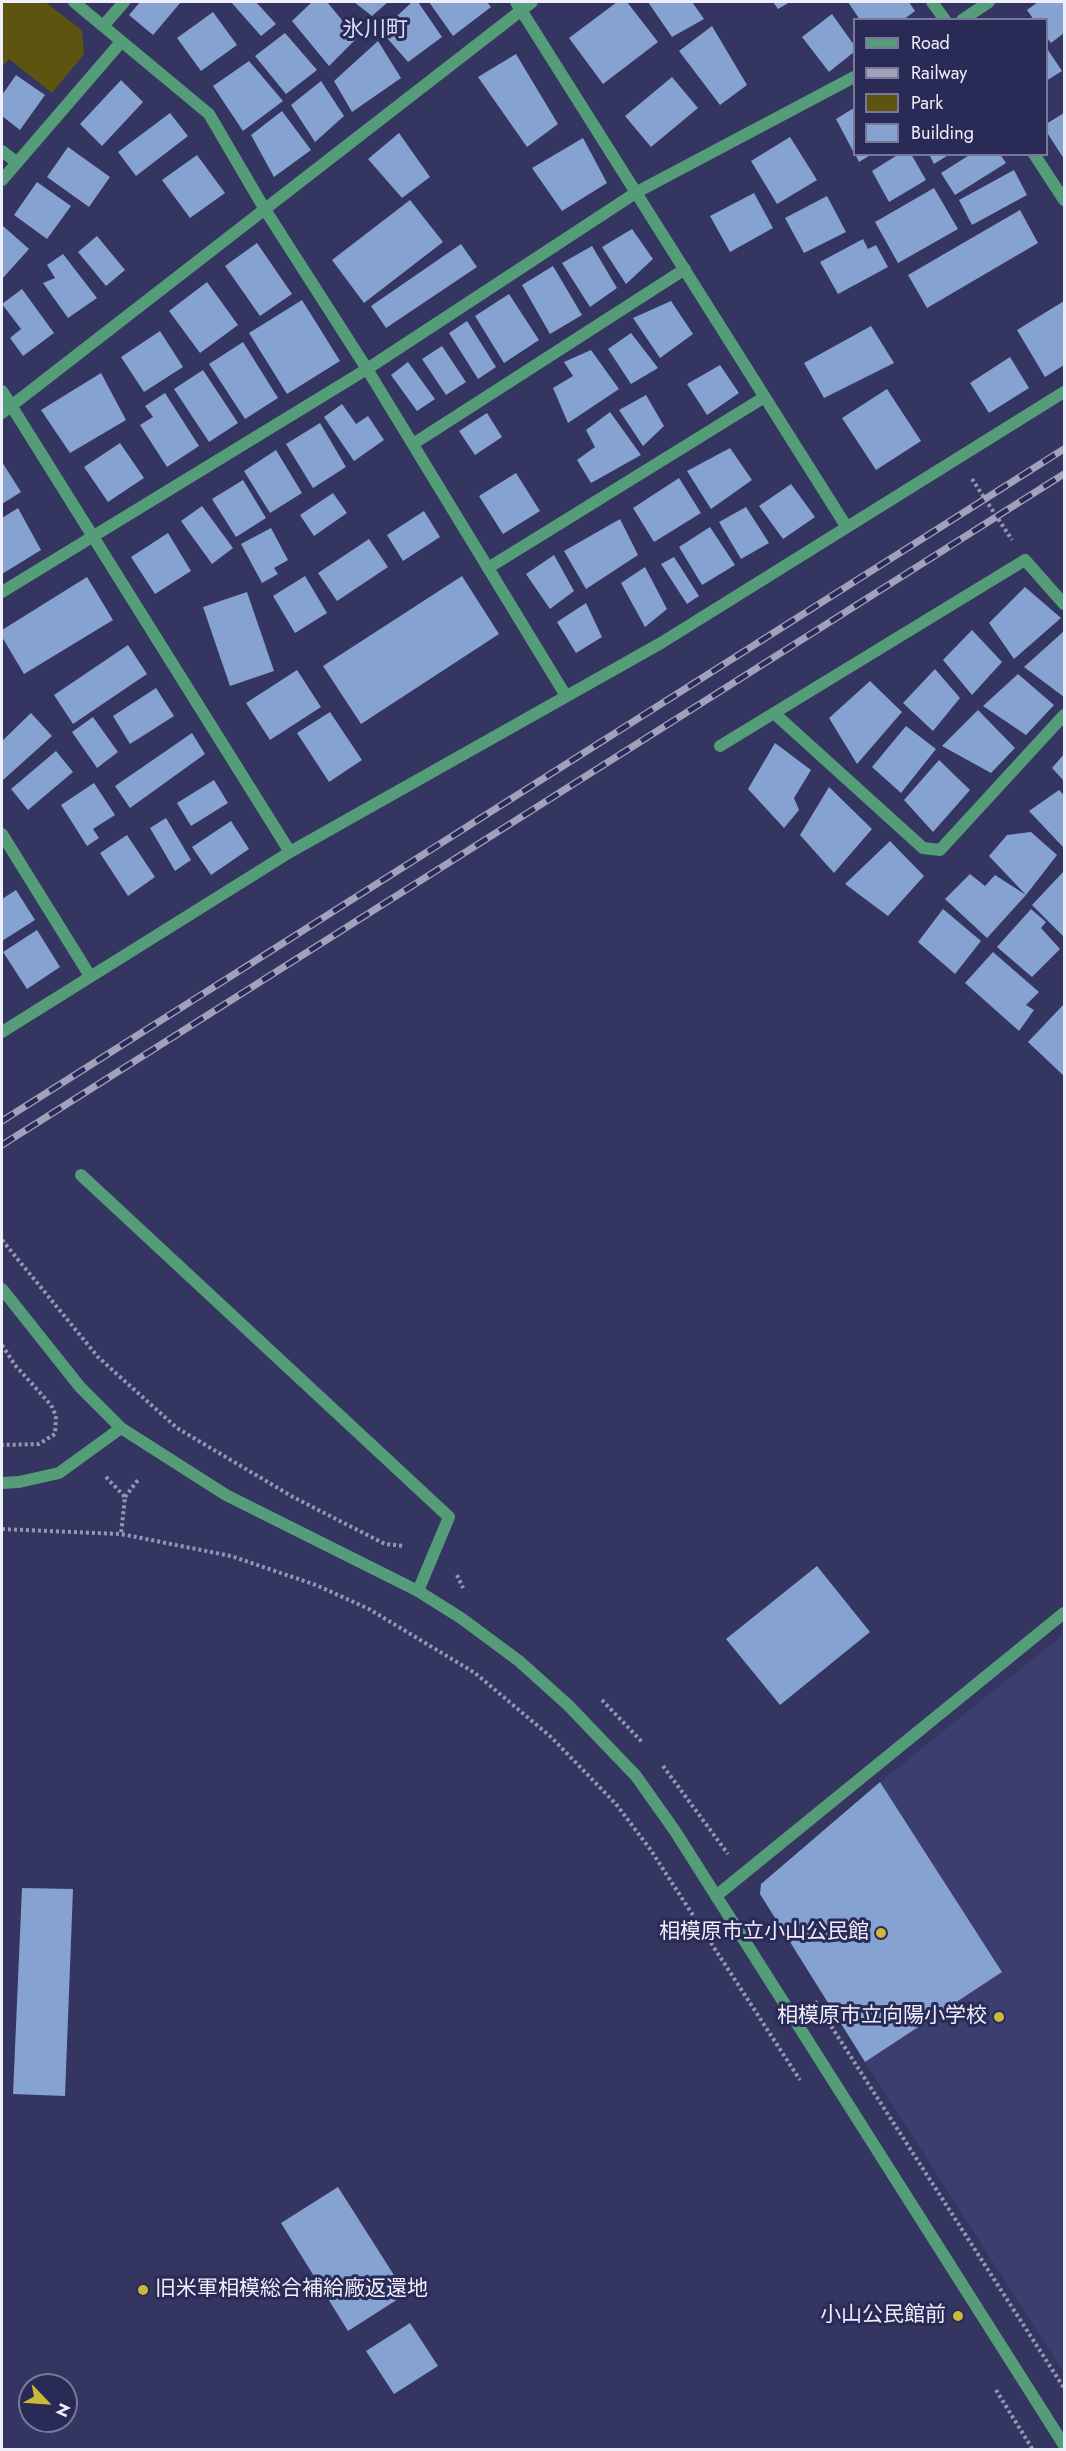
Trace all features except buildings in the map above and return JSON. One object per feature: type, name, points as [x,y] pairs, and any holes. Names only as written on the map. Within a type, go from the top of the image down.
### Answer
[{"type":"street","points":[[74,2],[209,114],[264,208],[367,369],[566,696]]},
{"type":"street","points":[[104,25],[124,2]]},
{"type":"street","points":[[932,2],[944,18]]},
{"type":"street","points":[[965,18],[989,2]]},
{"type":"street","points":[[7,409],[523,4],[763,398],[846,526]]},
{"type":"street","points":[[2,180],[121,42]]},
{"type":"street","points":[[2,592],[367,369],[637,192],[853,78]]},
{"type":"street","points":[[2,151],[16,162]]},
{"type":"street","points":[[1035,156],[1065,200]]},
{"type":"street","points":[[412,444],[685,269]]},
{"type":"street","points":[[2,391],[7,409],[92,536],[290,852]]},
{"type":"street","points":[[2,1032],[290,852],[661,643],[1065,392]]},
{"type":"street","points":[[488,567],[763,398]]},
{"type":"street","points":[[720,746],[1025,560],[1065,604]]},
{"type":"street","points":[[775,714],[923,849],[940,850],[1065,715]]},
{"type":"street","points":[[2,834],[90,976]]},
{"type":"street","points":[[81,1175],[449,1517],[418,1591]]},
{"type":"street","points":[[2,1289],[80,1387],[121,1428],[226,1495],[418,1591],[519,1661],[568,1705],[636,1776],[675,1831],[1065,2445]]},
{"type":"street","points":[[2,1483],[19,1482],[59,1473],[121,1428]]},
{"type":"street","points":[[716,1896],[1065,1613]]},
{"type":"path","points":[[958,458],[1025,560]]},
{"type":"path","points":[[2,1240],[98,1357],[177,1428],[304,1502],[385,1544],[405,1546]]},
{"type":"path","points":[[2,1345],[15,1365],[51,1404],[56,1416],[55,1434],[39,1444],[2,1445]]},
{"type":"path","points":[[106,1477],[125,1497]]},
{"type":"path","points":[[121,1534],[125,1497],[138,1480]]},
{"type":"path","points":[[2,1529],[121,1534],[231,1556],[316,1585],[369,1609],[475,1673],[551,1737],[616,1804],[676,1888],[802,2084]]},
{"type":"path","points":[[812,1995],[1065,2388]]},
{"type":"path","points":[[990,2381],[1033,2450]]},
{"type":"shaded area","name":"相模原市立向陽小学校","points":[[1064,1634],[1064,2373],[865,2062],[1002,1971],[880,1782]]},
{"type":"green space","points":[[2,2],[45,2],[82,30],[84,54],[52,93],[9,59],[2,67]]},
{"type":"railway","points":[[2,1121],[1064,449]]},
{"type":"railway","points":[[2,1145],[1064,474]]},
{"type":"place","name":"相模原市立小山公民館","points":[[881,1933]]},
{"type":"place","name":"相模原市立向陽小学校","points":[[999,2017]]},
{"type":"place","name":"旧米軍相模総合補給廠返還地","points":[[143,2290]]},
{"type":"place","name":"小山公民館前","points":[[958,2316]]},
{"type":"district","name":"氷川町","points":[[375,31]]}]
